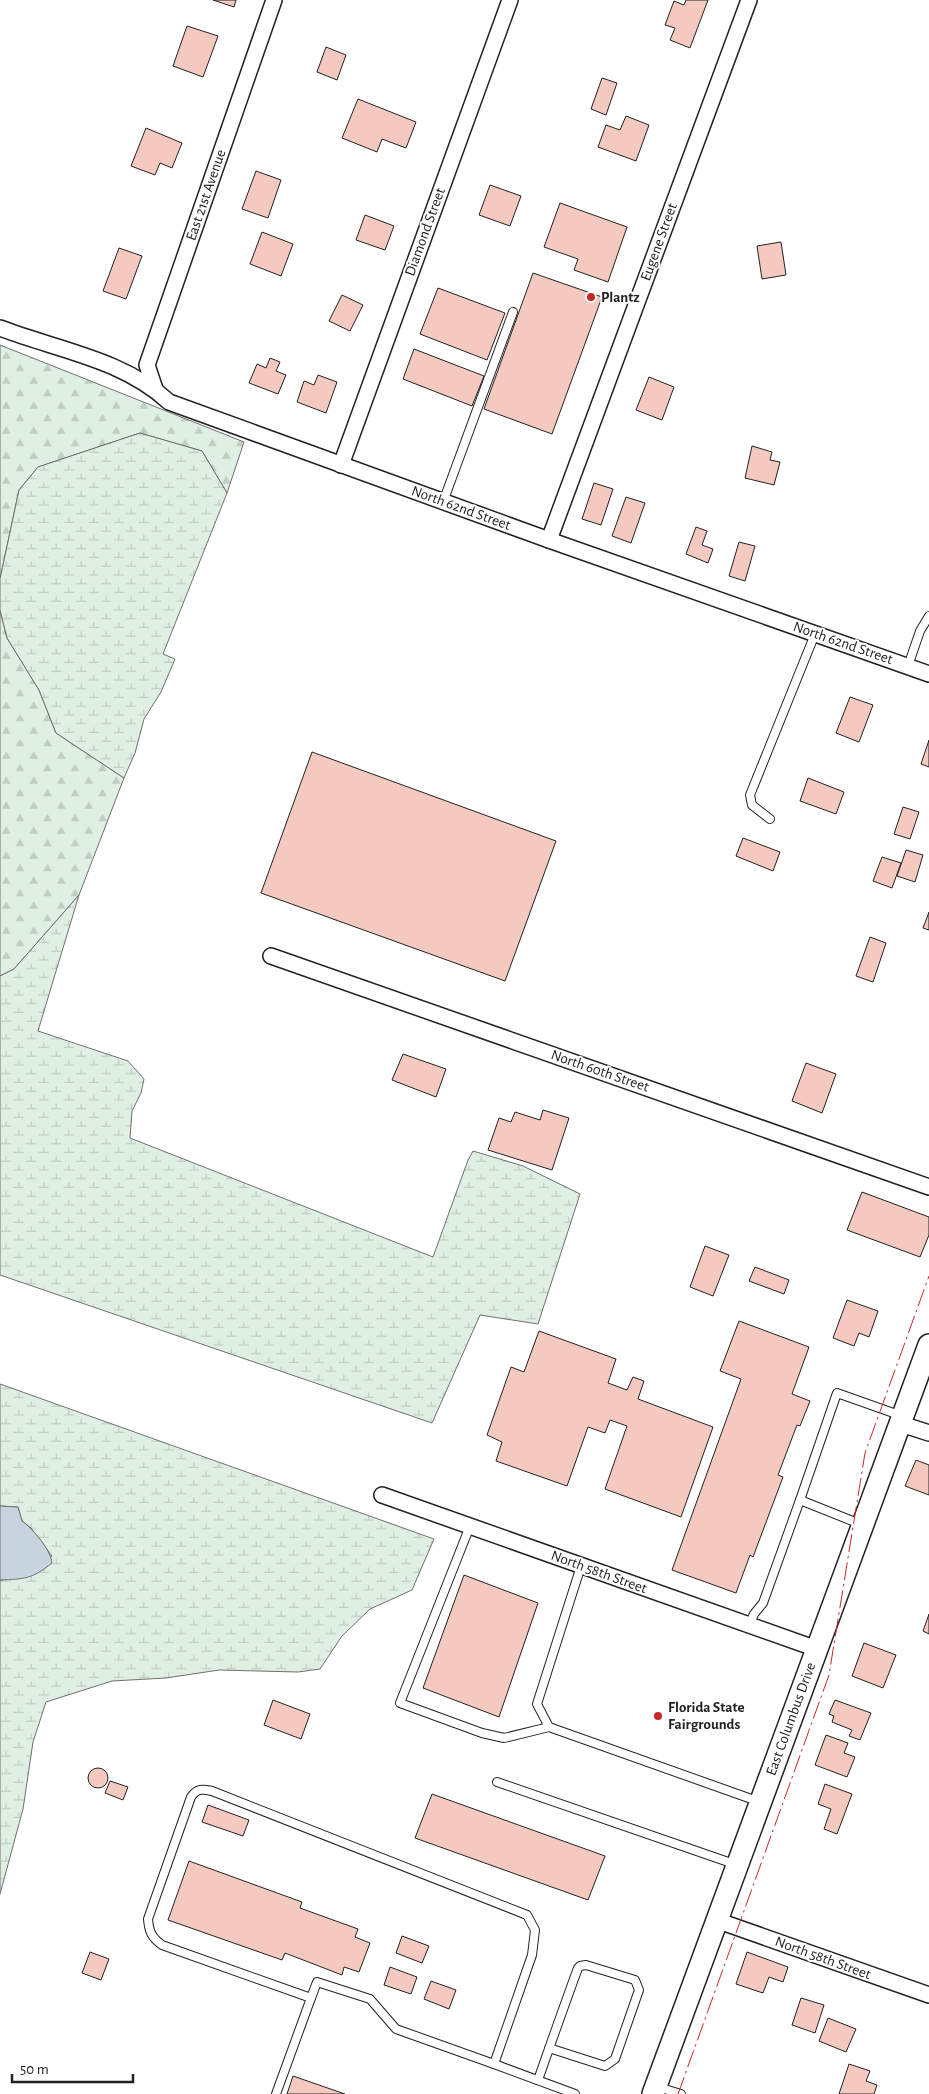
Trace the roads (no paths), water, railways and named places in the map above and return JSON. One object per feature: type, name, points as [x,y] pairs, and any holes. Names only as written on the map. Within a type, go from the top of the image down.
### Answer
[{"type":"main road","name":"East Columbus Drive","points":[[655,2090],[736,1865],[929,1344]]},
{"type":"street","name":"East 21st Avenue","points":[[155,389],[147,365],[274,0]]},
{"type":"street","name":"Diamond Street","points":[[341,465],[510,0]]},
{"type":"street","name":"Eugene Street","points":[[549,540],[749,0]]},
{"type":"street","name":"North 62nd Street","points":[[0,328],[108,364],[155,389],[169,402],[549,540],[929,674]]},
{"type":"street","name":"North 60th Street","points":[[271,956],[929,1187]]},
{"type":"street","points":[[902,1420],[929,1434]]},
{"type":"street","name":"North 58th Street","points":[[382,1495],[817,1649]]},
{"type":"street","name":"North 58th Street","points":[[716,1920],[929,1995]]},
{"type":"lane","points":[[444,502],[513,312]]},
{"type":"lane","points":[[908,666],[920,631],[929,616]]},
{"type":"lane","points":[[770,819],[752,805],[750,794],[815,634]]},
{"type":"lane","points":[[749,1625],[754,1614],[763,1603],[837,1393],[902,1420]]},
{"type":"lane","points":[[800,1500],[863,1525]]},
{"type":"lane","points":[[470,1526],[400,1703],[504,1738],[548,1727],[760,1802]]},
{"type":"lane","points":[[548,1727],[538,1704],[581,1566]]},
{"type":"lane","points":[[497,1782],[736,1865]]},
{"type":"lane","points":[[311,1998],[162,1945],[151,1934],[148,1918],[194,1792],[202,1789],[212,1791],[527,1915],[534,1930],[532,1955],[494,2064]]},
{"type":"lane","points":[[538,2080],[549,2048],[580,1966],[586,1965],[635,1980],[639,1990],[614,2060],[610,2064],[605,2066],[549,2048]]},
{"type":"lane","points":[[276,2094],[317,1982],[370,1999],[396,2029],[538,2080],[555,2091],[575,2094]]},
{"type":"lane","points":[[655,2090],[680,2094]]},
{"type":"place","name":"Plantz","points":[[591,297]]},
{"type":"place","name":"Florida State Fairgrounds","points":[[658,1716]]}]
